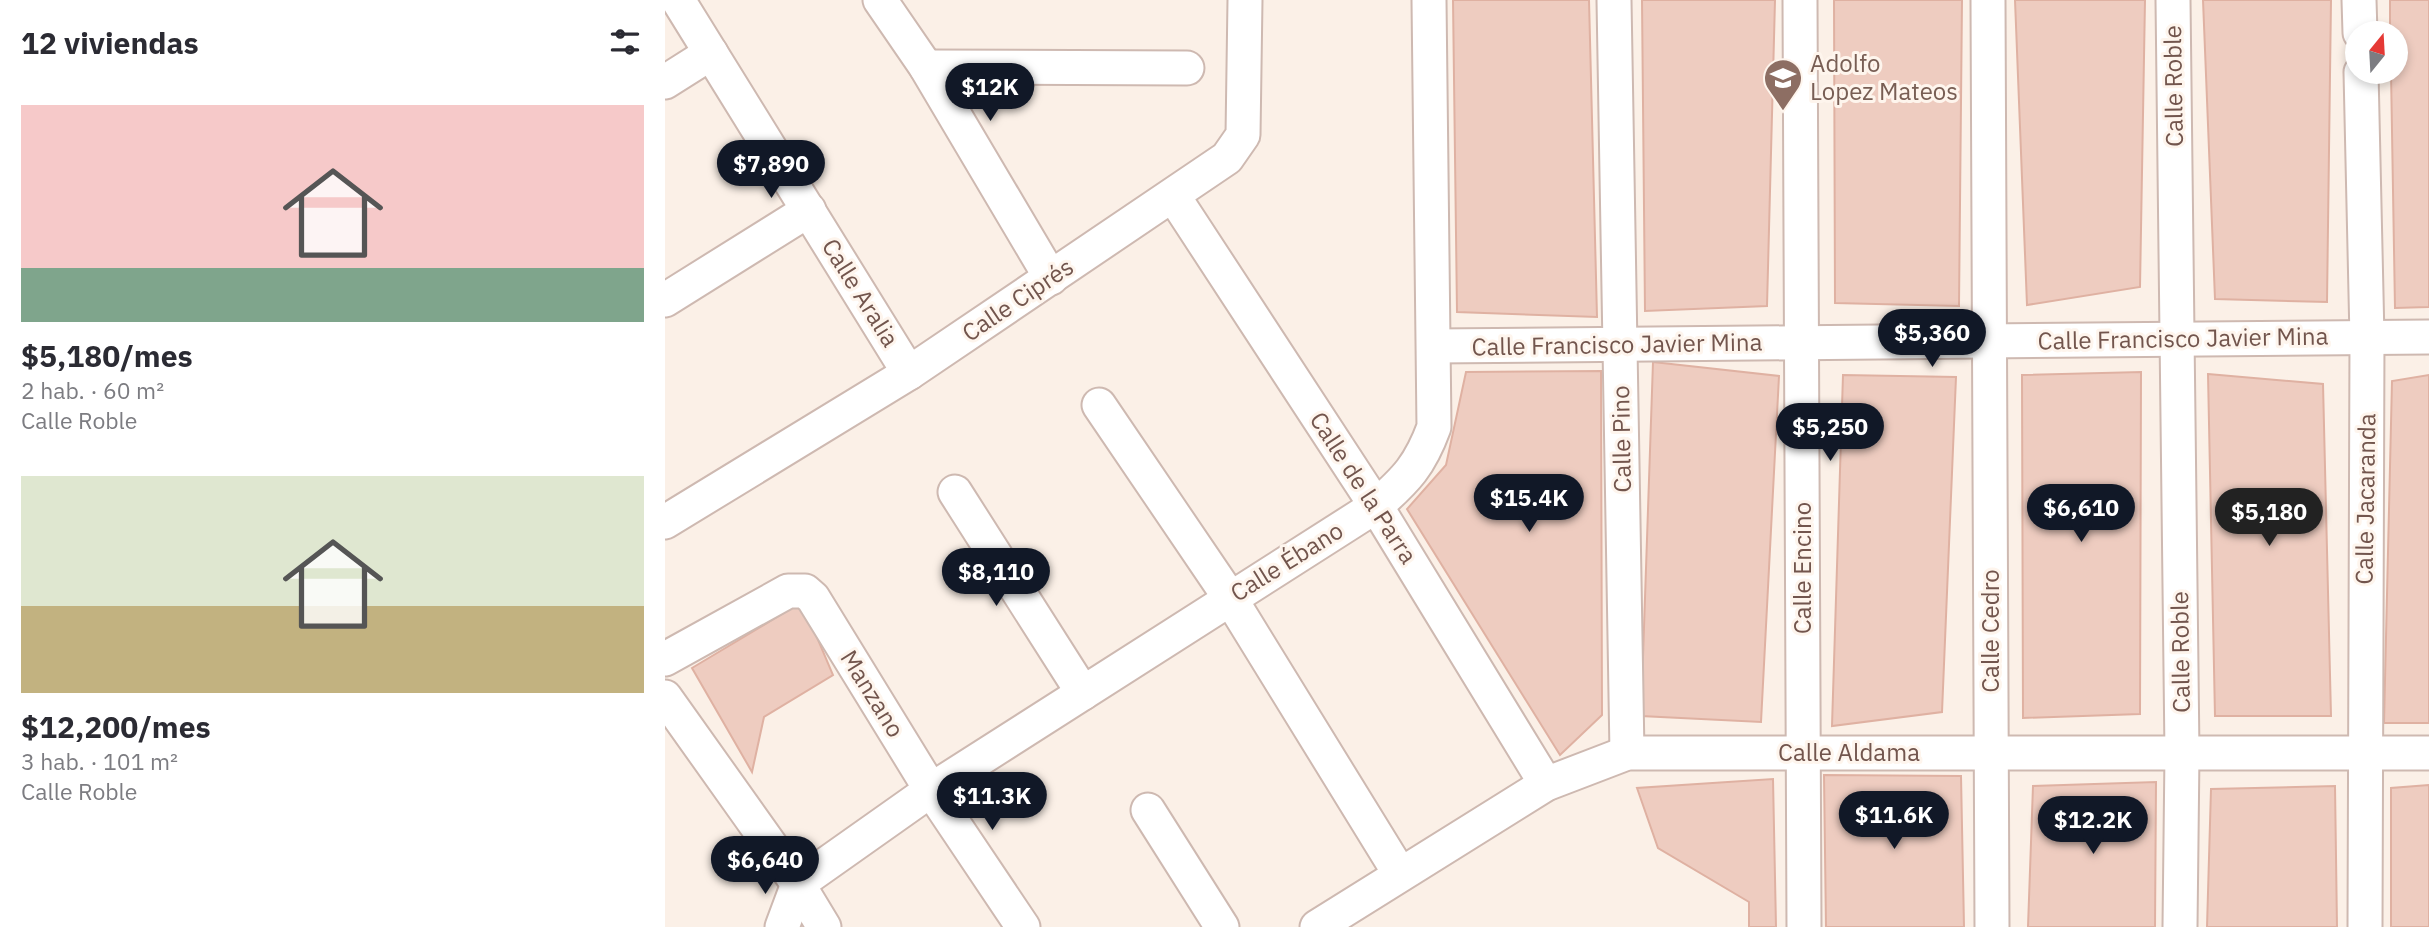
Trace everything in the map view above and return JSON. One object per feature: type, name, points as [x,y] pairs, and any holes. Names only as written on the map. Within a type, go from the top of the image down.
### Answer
[{"type":"street","name":"Calle Aralia","points":[[678,0],[909,373]]},
{"type":"street","points":[[880,0],[926,67],[1051,278]]},
{"type":"street","name":"Calle Ciprés","points":[[665,522],[909,373],[1174,197],[1227,158],[1243,135],[1245,0]]},
{"type":"street","name":"Calle Ébano","points":[[798,884],[931,790],[1377,506],[1408,479],[1422,458],[1434,427],[1429,0]]},
{"type":"street","name":"Calle Pino","points":[[1614,0],[1627,753]]},
{"type":"street","name":"Calle Encino","points":[[1800,0],[1804,927]]},
{"type":"street","name":"Calle Cedro","points":[[1988,0],[1992,927]]},
{"type":"street","name":"Calle Roble","points":[[2173,0],[2182,753],[2180,927]]},
{"type":"street","points":[[2359,0],[2360,21]]},
{"type":"street","points":[[665,82],[711,53]]},
{"type":"street","points":[[926,67],[1187,68]]},
{"type":"street","name":"Calle Jacaranda","points":[[2361,84],[2367,338],[2363,753],[2365,927]]},
{"type":"street","name":"Calle de la Parra","points":[[1174,197],[1377,506],[1546,785]]},
{"type":"street","points":[[665,300],[809,210]]},
{"type":"street","name":"Calle Francisco Javier Mina","points":[[1434,346],[2429,337]]},
{"type":"street","points":[[1099,405],[1230,598],[1400,874]]},
{"type":"street","points":[[955,492],[1083,694]]},
{"type":"street","name":"Manzano","points":[[665,659],[788,591],[805,591],[813,598],[931,790],[1015,916]]},
{"type":"street","points":[[665,697],[798,884],[824,927]]},
{"type":"street","name":"Calle Aldama","points":[[1317,927],[1546,785],[1627,753],[2429,753]]},
{"type":"street","points":[[1148,810],[1222,927]]},
{"type":"street","points":[[782,927],[798,884]]},
{"type":"building","points":[[1453,0],[1589,0],[1597,317],[1457,312]]},
{"type":"building","points":[[1642,0],[1775,0],[1767,306],[1645,311]]},
{"type":"building","points":[[1834,0],[1962,0],[1959,306],[1835,303]]},
{"type":"building","points":[[2015,0],[2145,0],[2140,287],[2027,305]]},
{"type":"building","points":[[2203,0],[2331,0],[2327,302],[2215,299]]},
{"type":"building","points":[[2390,0],[2429,0],[2429,307],[2395,308],[2391,84],[2408,84],[2408,21],[2390,21]]},
{"type":"building","points":[[1653,362],[1779,376],[1761,722],[1641,716]]},
{"type":"building","points":[[1601,371],[1602,715],[1560,755],[1407,509],[1446,465],[1466,372]]},
{"type":"building","points":[[2141,372],[2140,714],[2023,718],[2022,375]]},
{"type":"building","points":[[2208,374],[2323,384],[2331,716],[2215,716]]},
{"type":"building","points":[[1843,375],[1956,377],[1942,712],[1832,726]]},
{"type":"building","points":[[2429,375],[2429,723],[2384,723],[2392,381]]},
{"type":"building","points":[[802,602],[833,675],[764,717],[752,772],[692,668]]},
{"type":"building","points":[[1824,775],[1961,776],[1964,927],[1826,927]]},
{"type":"building","points":[[1773,779],[1776,927],[1749,927],[1749,902],[1658,848],[1637,788]]},
{"type":"building","points":[[2156,782],[2155,927],[2028,927],[2033,786]]},
{"type":"building","points":[[2429,785],[2429,927],[2391,927],[2391,788]]},
{"type":"building","points":[[2335,786],[2337,927],[2207,927],[2211,789]]},
{"type":"place","name":"Adolfo Lopez Mateos","points":[[1783,112]]}]
